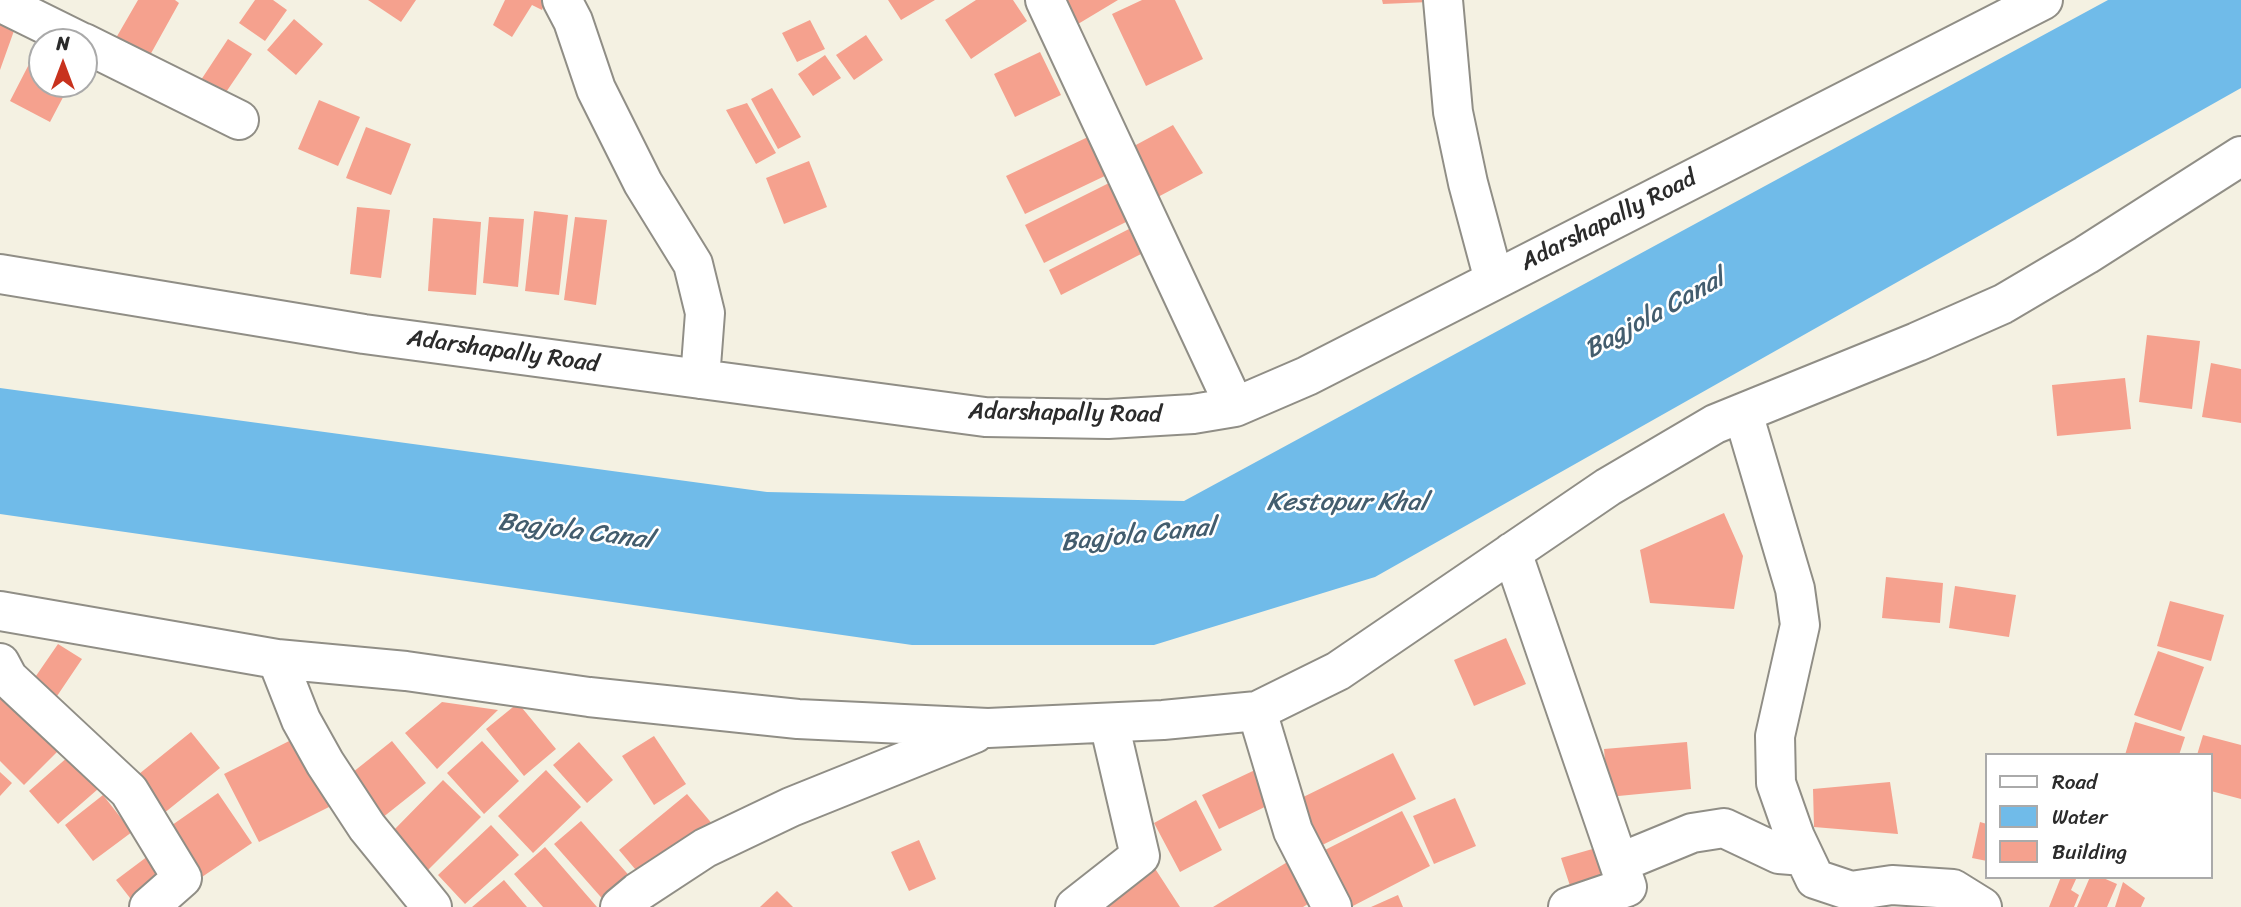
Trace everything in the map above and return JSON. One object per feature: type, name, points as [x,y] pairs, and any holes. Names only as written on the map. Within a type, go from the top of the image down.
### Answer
[{"type":"street","points":[[562,0],[573,21],[602,101],[643,183],[693,264],[705,313],[700,379]]},
{"type":"street","points":[[1045,0],[1235,407]]},
{"type":"street","points":[[1443,0],[1453,112],[1468,183],[1494,280]]},
{"type":"street","name":"Adarshapally Road","points":[[0,274],[365,334],[985,417],[1108,419],[1193,414],[1235,407],[1307,376],[2043,0]]},
{"type":"street","points":[[0,2],[53,28]]},
{"type":"street","points":[[98,50],[239,120]]},
{"type":"street","points":[[0,611],[277,659],[406,671],[589,696],[798,719],[988,728],[1163,720],[1257,711],[1338,671],[1608,487],[1715,425],[2003,304],[2086,255],[2241,156]]},
{"type":"street","points":[[1743,412],[1795,589],[1800,625],[1775,736],[1776,783],[1815,879],[1851,891],[1892,885],[1953,888],[1982,907]]},
{"type":"street","points":[[1512,552],[1627,887],[1568,907]]},
{"type":"street","points":[[277,659],[301,720],[325,763],[367,827],[432,907]]},
{"type":"street","points":[[0,663],[8,678],[129,791],[181,878],[149,907]]},
{"type":"street","points":[[1257,711],[1293,831],[1332,907]]},
{"type":"street","points":[[1074,907],[1140,856],[1109,723]]},
{"type":"street","points":[[620,907],[705,848],[791,807],[988,728]]},
{"type":"street","points":[[1619,863],[1692,833],[1724,828],[1779,854],[1804,856]]},
{"type":"water","name":"Kestopur Khal","points":[[2108,0],[2241,0],[2241,88],[1375,577],[1154,645],[912,645],[0,514],[0,388],[767,492],[1184,501]]},
{"type":"building","points":[[138,0],[175,0],[179,3],[149,57],[116,38]]},
{"type":"building","points":[[255,0],[273,0],[287,10],[265,41],[239,23]]},
{"type":"building","points":[[368,0],[416,0],[401,22]]},
{"type":"building","points":[[505,0],[546,0],[542,10],[532,5],[512,37],[493,25]]},
{"type":"building","points":[[888,0],[935,0],[901,20]]},
{"type":"building","points":[[976,0],[1013,0],[1027,21],[971,59],[945,20]]},
{"type":"building","points":[[1066,0],[1118,0],[1068,30],[1054,8]]},
{"type":"building","points":[[1142,0],[1175,0],[1203,59],[1146,86],[1112,14]]},
{"type":"building","points":[[1382,0],[1429,0],[1429,2],[1383,4]]},
{"type":"building","points":[[294,19],[323,44],[296,75],[267,50]]},
{"type":"building","points":[[810,20],[825,49],[797,62],[782,33]]},
{"type":"building","points":[[0,23],[15,28],[0,70]]},
{"type":"building","points":[[866,35],[883,60],[854,80],[836,55]]},
{"type":"building","points":[[228,39],[252,54],[220,101],[197,86]]},
{"type":"building","points":[[1040,52],[1061,95],[1015,117],[994,74]]},
{"type":"building","points":[[825,55],[841,78],[813,96],[798,74]]},
{"type":"building","points":[[28,66],[28,98],[63,98],[50,122],[10,101]]},
{"type":"building","points":[[772,88],[801,137],[778,149],[751,99]]},
{"type":"building","points":[[319,100],[360,117],[338,166],[298,149]]},
{"type":"building","points":[[747,103],[776,153],[756,164],[726,110]]},
{"type":"building","points":[[1173,125],[1203,173],[1156,198],[1130,145],[1134,146]]},
{"type":"building","points":[[366,127],[411,144],[391,195],[346,178]]},
{"type":"building","points":[[1090,136],[1109,174],[1025,214],[1006,176]]},
{"type":"building","points":[[809,161],[827,207],[784,224],[766,178]]},
{"type":"building","points":[[1113,181],[1132,219],[1044,263],[1025,225]]},
{"type":"building","points":[[357,207],[390,210],[381,278],[350,274]]},
{"type":"building","points":[[534,211],[568,215],[559,295],[525,291]]},
{"type":"building","points":[[489,217],[524,219],[518,287],[483,283]]},
{"type":"building","points":[[575,217],[607,220],[596,305],[564,300]]},
{"type":"building","points":[[433,218],[481,222],[476,295],[428,291]]},
{"type":"building","points":[[1129,229],[1141,254],[1061,295],[1049,270]]},
{"type":"building","points":[[2147,335],[2200,341],[2192,409],[2139,402]]},
{"type":"building","points":[[2211,363],[2241,369],[2241,423],[2202,417]]},
{"type":"building","points":[[2125,378],[2131,429],[2057,436],[2052,385]]},
{"type":"building","points":[[1724,513],[1743,556],[1734,609],[1650,603],[1640,550]]},
{"type":"building","points":[[1886,577],[1943,583],[1940,623],[1882,618]]},
{"type":"building","points":[[1955,586],[2016,595],[2009,637],[1949,628]]},
{"type":"building","points":[[2170,601],[2224,615],[2211,661],[2157,646]]},
{"type":"building","points":[[1506,638],[1526,684],[1474,706],[1454,660]]},
{"type":"building","points":[[58,644],[82,659],[51,705],[27,689]]},
{"type":"building","points":[[2158,651],[2204,667],[2181,731],[2134,715]]},
{"type":"building","points":[[0,690],[60,749],[24,785],[0,761]]},
{"type":"building","points":[[442,702],[498,710],[437,769],[405,733]]},
{"type":"building","points":[[518,703],[556,749],[524,776],[486,729]]},
{"type":"building","points":[[2135,722],[2185,737],[2180,753],[2126,753]]},
{"type":"building","points":[[191,732],[220,768],[163,814],[134,778]]},
{"type":"building","points":[[301,735],[335,804],[259,842],[224,774]]},
{"type":"building","points":[[2203,735],[2241,745],[2241,799],[2213,792],[2213,753],[2198,753]]},
{"type":"building","points":[[654,736],[686,784],[654,805],[622,756]]},
{"type":"building","points":[[392,741],[426,783],[377,822],[343,780]]},
{"type":"building","points":[[482,741],[519,781],[484,814],[447,773]]},
{"type":"building","points":[[579,742],[613,780],[587,803],[553,765]]},
{"type":"building","points":[[1687,742],[1691,789],[1608,797],[1604,749]]},
{"type":"building","points":[[1393,753],[1416,799],[1312,850],[1289,804]]},
{"type":"building","points":[[69,756],[98,789],[58,824],[29,791]]},
{"type":"building","points":[[546,770],[581,807],[533,853],[498,816]]},
{"type":"building","points":[[1255,770],[1271,804],[1219,829],[1202,795]]},
{"type":"building","points":[[0,772],[12,783],[0,796]]},
{"type":"building","points":[[443,780],[481,817],[428,870],[391,833]]},
{"type":"building","points":[[1890,782],[1898,834],[1814,827],[1813,789]]},
{"type":"building","points":[[218,793],[252,843],[199,879],[165,830]]},
{"type":"building","points":[[687,794],[714,826],[646,882],[619,850]]},
{"type":"building","points":[[103,795],[132,832],[93,861],[65,825]]},
{"type":"building","points":[[1455,798],[1476,846],[1434,864],[1413,816]]},
{"type":"building","points":[[1196,800],[1222,850],[1180,872],[1154,823]]},
{"type":"building","points":[[1402,811],[1430,866],[1351,907],[1319,853]]},
{"type":"building","points":[[581,821],[633,880],[607,904],[554,844]]},
{"type":"building","points":[[1980,822],[1986,824],[1986,861],[1972,858]]},
{"type":"building","points":[[491,825],[519,855],[465,904],[438,875]]},
{"type":"building","points":[[919,840],[936,879],[909,891],[891,852]]},
{"type":"building","points":[[545,847],[597,907],[543,907],[514,874]]},
{"type":"building","points":[[1596,848],[1606,882],[1572,892],[1561,858]]},
{"type":"building","points":[[152,853],[186,897],[137,907],[116,880]]},
{"type":"building","points":[[1294,858],[1318,898],[1303,907],[1213,907]]},
{"type":"building","points":[[1154,867],[1180,907],[1091,907]]},
{"type":"building","points":[[2060,879],[2076,879],[2071,890],[2079,895],[2074,907],[2049,907]]},
{"type":"building","points":[[2089,879],[2106,879],[2117,884],[2107,907],[2077,907]]},
{"type":"building","points":[[504,880],[527,907],[472,907]]},
{"type":"building","points":[[2123,882],[2145,898],[2141,907],[2115,907]]},
{"type":"building","points":[[777,891],[793,907],[760,907]]},
{"type":"building","points":[[1398,895],[1403,907],[1371,907]]},
{"type":"water label","name":"Bagjola Canal","points":[[1655,315]]},
{"type":"water label","name":"Bagjola Canal","points":[[575,532]]},
{"type":"water label","name":"Bagjola Canal","points":[[1138,536]]}]
